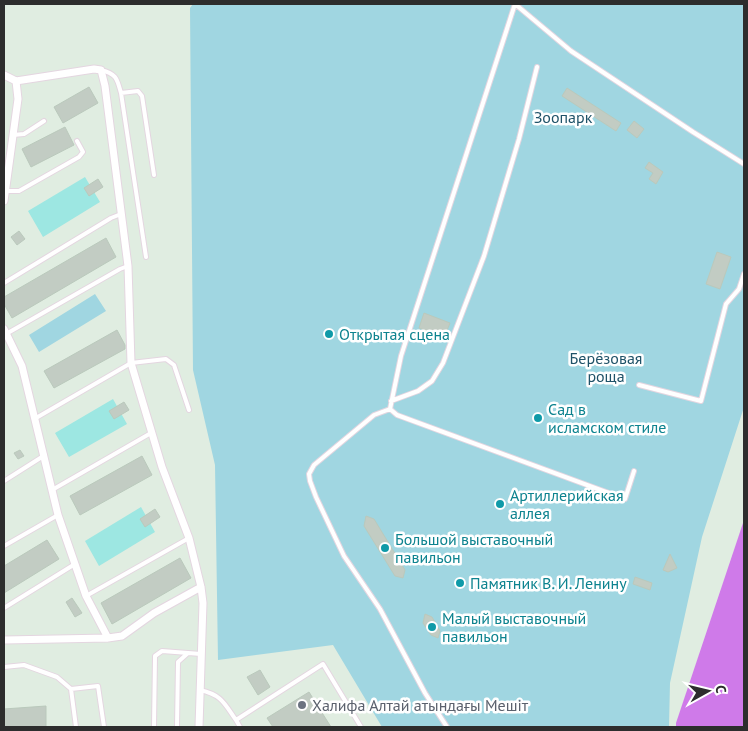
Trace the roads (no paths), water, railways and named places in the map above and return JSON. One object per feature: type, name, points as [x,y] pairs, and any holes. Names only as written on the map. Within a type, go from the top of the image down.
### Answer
[{"type":"street","points":[[4,74],[16,82],[94,69],[101,70],[105,86],[128,266],[131,363],[151,433],[189,538],[201,587],[203,604],[199,727]]},
{"type":"street","points":[[4,201],[18,99],[16,82]]},
{"type":"street","points":[[5,332],[22,366],[58,515],[86,596],[108,638]]},
{"type":"street","points":[[4,640],[108,638],[122,636],[154,613],[201,587]]},
{"type":"lane","points":[[390,409],[401,356],[515,4],[571,51],[744,164]]},
{"type":"lane","points":[[391,401],[418,391],[432,381],[443,363],[484,256],[519,139],[537,67]]},
{"type":"lane","points":[[101,70],[111,73],[117,79],[121,93],[146,257]]},
{"type":"lane","points":[[121,93],[138,91],[142,96],[154,175]]},
{"type":"lane","points":[[13,135],[24,134],[44,121]]},
{"type":"lane","points":[[5,191],[19,191],[79,156],[83,152],[77,141]]},
{"type":"lane","points":[[4,283],[111,218],[122,214]]},
{"type":"lane","points":[[5,332],[128,266]]},
{"type":"lane","points":[[640,384],[701,400],[726,304],[739,289],[744,274]]},
{"type":"lane","points":[[36,418],[131,363],[166,359],[174,365],[189,410]]},
{"type":"lane","points":[[390,409],[397,415],[625,499],[634,471]]},
{"type":"lane","points":[[390,409],[374,416],[314,464],[309,474],[310,481],[316,498],[344,556],[380,609],[447,727]]},
{"type":"lane","points":[[52,490],[151,433]]},
{"type":"lane","points":[[4,481],[44,455]]},
{"type":"lane","points":[[4,546],[58,515]]},
{"type":"lane","points":[[86,596],[189,538]]},
{"type":"lane","points":[[4,608],[75,564]]},
{"type":"lane","points":[[154,727],[156,656],[158,652],[162,650],[201,654]]},
{"type":"lane","points":[[176,727],[178,662],[188,653]]},
{"type":"lane","points":[[236,720],[322,664],[361,727]]},
{"type":"lane","points":[[4,667],[24,665],[56,677],[70,689],[76,727]]},
{"type":"lane","points":[[70,689],[98,686],[104,727]]},
{"type":"lane","points":[[200,690],[222,699],[240,727]]},
{"type":"place","name":"Открытая сцена","points":[[329,334]]},
{"type":"place","name":"Сад в исламском стиле","points":[[538,418]]},
{"type":"place","name":"Артиллерийская аллея","points":[[500,504]]},
{"type":"place","name":"Большой выставочный павильон","points":[[385,548]]},
{"type":"place","name":"Памятник В. И. Ленину","points":[[460,583]]},
{"type":"place","name":"Малый выставочный павильон","points":[[432,627]]},
{"type":"place","name":"Халифа Алтай атындағы Мешіт","points":[[302,705]]},
{"type":"park label","name":"Зоопарк","points":[[563,117]]},
{"type":"park label","name":"Берёзовая роща","points":[[606,367]]}]
